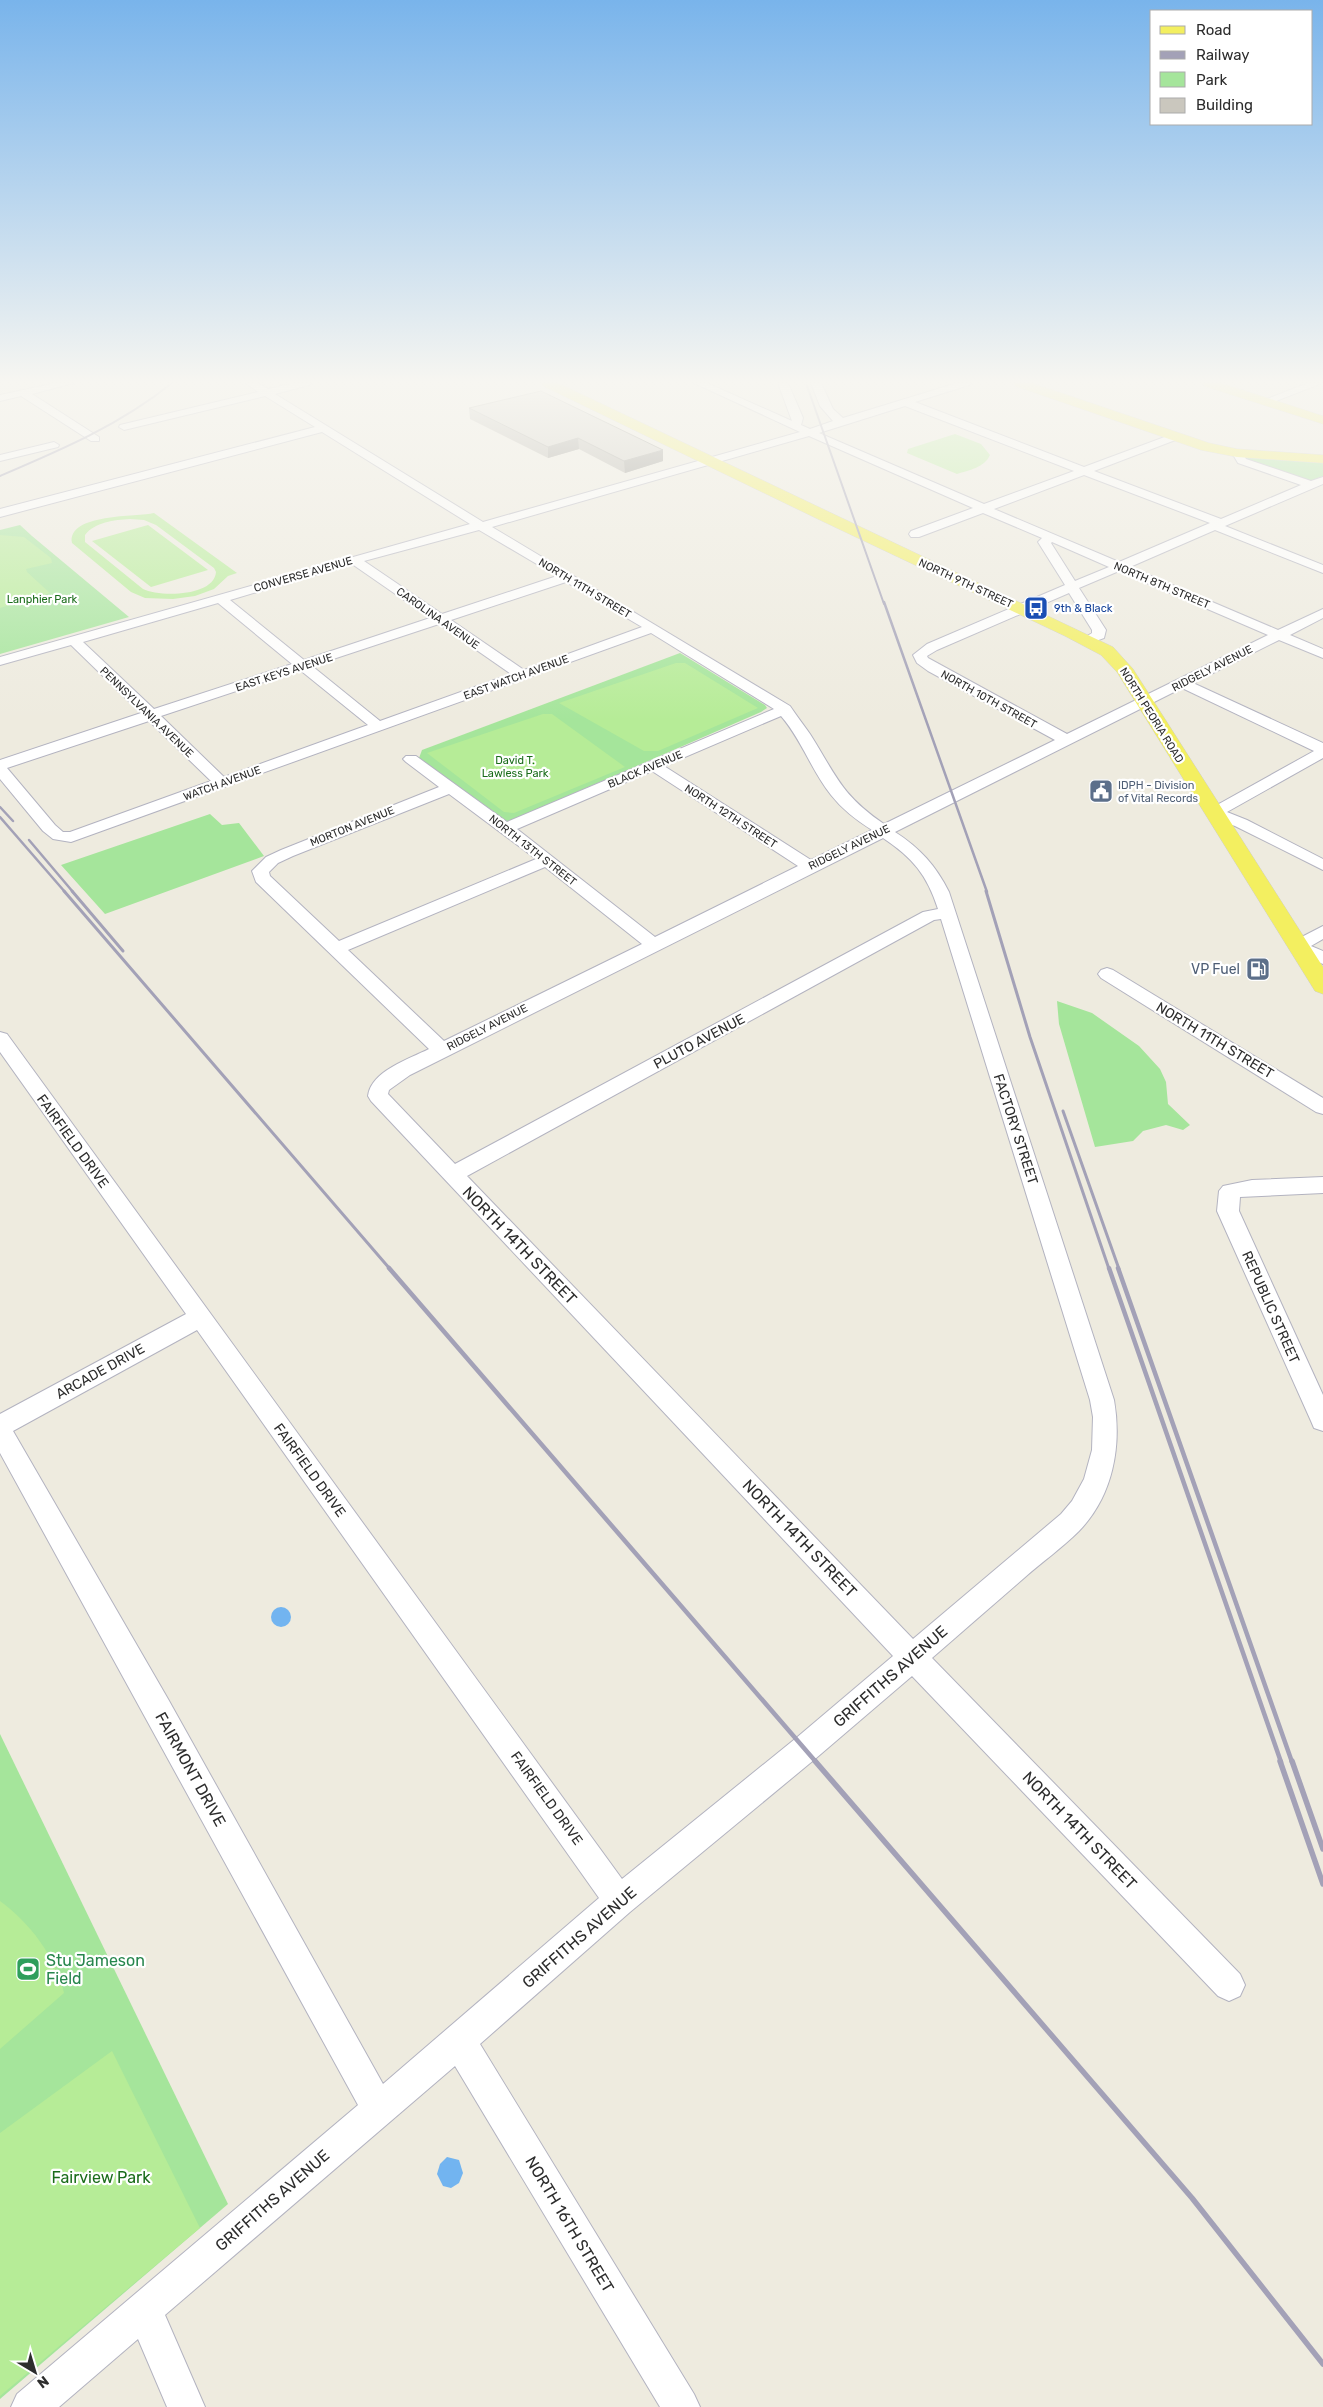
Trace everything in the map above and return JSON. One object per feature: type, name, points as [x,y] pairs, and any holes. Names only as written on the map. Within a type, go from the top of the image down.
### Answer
[{"type":"main road","name":"NORTH 9TH STREET","points":[[779,495],[1088,640]]},
{"type":"main road","name":"NORTH PEORIA ROAD","points":[[1088,640],[1107,651],[1117,660],[1323,986]]},
{"type":"street","points":[[0,513],[67,495]]},
{"type":"street","name":"NORTH 11TH STREET","points":[[432,495],[785,709],[804,734],[836,791],[857,812],[883,830]]},
{"type":"street","name":"CONVERSE AVENUE","points":[[0,661],[354,560],[591,495]]},
{"type":"street","name":"NORTH 8TH STREET","points":[[954,495],[1323,654]]},
{"type":"street","points":[[915,534],[1016,495]]},
{"type":"street","points":[[1145,495],[1323,569]]},
{"type":"street","points":[[1020,608],[1287,495]]},
{"type":"street","points":[[1052,538],[1044,542],[1099,630],[1099,634],[1088,640]]},
{"type":"street","name":"CAROLINA AVENUE","points":[[354,560],[522,675]]},
{"type":"street","name":"EAST KEYS AVENUE","points":[[0,765],[568,578]]},
{"type":"street","points":[[220,598],[379,726]]},
{"type":"street","name":"NORTH 10TH STREET","points":[[1020,608],[923,651],[920,655],[922,660],[933,668],[1066,740]]},
{"type":"street","name":"RIDGELY AVENUE","points":[[379,1087],[402,1070],[809,866],[1323,613]]},
{"type":"street","name":"EAST WATCH AVENUE","points":[[379,726],[653,628]]},
{"type":"street","name":"PENNSYLVANIA AVENUE","points":[[73,640],[222,783]]},
{"type":"street","points":[[1182,683],[1323,750]]},
{"type":"street","name":"BLACK AVENUE","points":[[506,828],[785,709]]},
{"type":"street","name":"WATCH AVENUE","points":[[0,769],[49,828],[64,837],[78,835],[379,726]]},
{"type":"street","points":[[1214,813],[1323,750]]},
{"type":"street","name":"NORTH 13TH STREET","points":[[411,759],[506,828],[653,944]]},
{"type":"street","name":"NORTH 12TH STREET","points":[[654,766],[809,866]]},
{"type":"street","name":"MORTON AVENUE","points":[[336,949],[262,878],[260,871],[280,856],[449,788]]},
{"type":"street","points":[[1214,813],[1241,823],[1323,865]]},
{"type":"street","name":"FACTORY STREET","points":[[883,830],[911,849],[930,868],[938,883],[1102,1400],[1106,1417],[1105,1451]]},
{"type":"street","points":[[442,1050],[336,949],[546,860]]},
{"type":"street","name":"PLUTO AVENUE","points":[[453,1174],[929,916],[948,913]]},
{"type":"street","points":[[1298,946],[1323,930]]},
{"type":"street","points":[[1298,946],[1323,958]]},
{"type":"street","name":"NORTH 11TH STREET","points":[[1107,974],[1323,1107]]},
{"type":"street","name":"FAIRFIELD DRIVE","points":[[0,1038],[619,1901]]},
{"type":"street","name":"NORTH 14TH STREET","points":[[379,1087],[378,1096],[385,1105],[1230,1985]]},
{"type":"street","name":"REPUBLIC STREET","points":[[1323,1185],[1252,1188],[1230,1191],[1228,1211],[1323,1422]]},
{"type":"street","name":"ARCADE DRIVE","points":[[0,1428],[200,1317]]},
{"type":"street","name":"FAIRMONT DRIVE","points":[[0,1428],[379,2109]]},
{"type":"street","name":"GRIFFITHS AVENUE","points":[[30,2407],[459,2041],[619,1901],[805,1749],[1070,1522],[1092,1492],[1105,1451]]},
{"type":"street","name":"NORTH 16TH STREET","points":[[459,2041],[681,2407]]},
{"type":"street","points":[[144,2310],[186,2407]]},
{"type":"green space","points":[[154,513],[237,573],[228,576],[214,589],[195,596],[173,599],[145,598],[131,592],[72,543],[73,533],[80,526],[92,521]],"holes":[[[124,519],[144,520],[156,525],[214,568],[216,572],[213,580],[206,586],[185,593],[151,592],[143,589],[85,542],[85,535],[99,524]]]},
{"type":"green space","name":"Lanphier Park","points":[[20,525],[129,617],[0,654],[0,530]]},
{"type":"green space","points":[[148,525],[208,570],[151,587],[92,541]]},
{"type":"green space","points":[[0,535],[24,537],[51,558],[52,563],[26,569],[50,593],[0,608]]},
{"type":"green space","name":"David T. Lawless Park","points":[[680,653],[767,708],[508,822],[419,758],[422,750]]},
{"type":"green space","points":[[676,663],[685,663],[758,708],[658,751],[644,751],[559,703]]},
{"type":"green space","points":[[543,714],[552,714],[625,767],[514,813],[504,812],[427,753]]},
{"type":"green space","points":[[210,814],[222,825],[239,823],[264,856],[105,914],[61,865]]},
{"type":"green space","points":[[1057,1001],[1092,1013],[1139,1046],[1160,1069],[1166,1082],[1168,1104],[1190,1125],[1183,1130],[1166,1125],[1143,1131],[1133,1141],[1095,1147],[1059,1024]]},
{"type":"green space","name":"Fairview Park","points":[[0,1734],[228,2204],[0,2399]]},
{"type":"green space","name":"Stu Jameson Field","points":[[0,1901],[21,1919],[40,1941],[60,1979],[64,1993],[0,2049]]},
{"type":"green space","points":[[112,2051],[200,2228],[0,2396],[0,2133]]},
{"type":"water","points":[[281,1607],[288,1610],[291,1617],[288,1624],[281,1627],[274,1624],[271,1617],[274,1610]]},
{"type":"water","points":[[447,2157],[459,2160],[463,2173],[459,2183],[451,2188],[443,2186],[437,2174],[440,2164]]},
{"type":"railway","points":[[846,495],[884,604]]},
{"type":"railway","points":[[884,602],[987,892]]},
{"type":"railway","points":[[0,807],[13,821]]},
{"type":"railway","points":[[0,817],[65,892]]},
{"type":"railway","points":[[29,840],[73,892]]},
{"type":"railway","points":[[64,891],[390,1269]]},
{"type":"railway","points":[[72,891],[123,951]]},
{"type":"railway","points":[[986,891],[1030,1037],[1109,1269]]},
{"type":"railway","points":[[1063,1111],[1119,1269]]},
{"type":"railway","points":[[389,1268],[816,1762]]},
{"type":"railway","points":[[1109,1268],[1281,1762]]},
{"type":"railway","points":[[1118,1268],[1292,1762]]},
{"type":"railway","points":[[815,1761],[1192,2198],[1323,2364]]},
{"type":"railway","points":[[1280,1761],[1323,1884]]},
{"type":"railway","points":[[1292,1761],[1323,1849]]},
{"type":"place","name":"9th & Black","points":[[1036,608]]},
{"type":"place","name":"IDPH - Division of Vital Records","points":[[1101,791]]},
{"type":"place","name":"VP Fuel","points":[[1258,969]]},
{"type":"place","name":"Stu Jameson Field","points":[[28,1969]]}]
